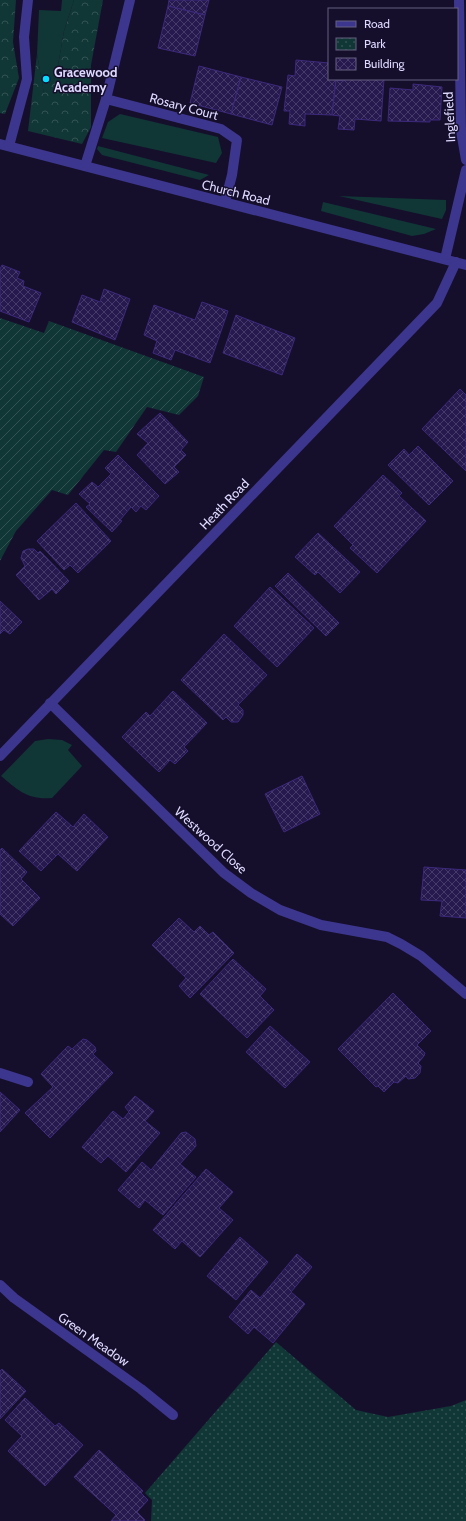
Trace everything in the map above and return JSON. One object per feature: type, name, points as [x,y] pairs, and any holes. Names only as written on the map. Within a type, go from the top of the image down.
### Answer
[{"type":"street","points":[[4,145],[27,79],[24,37],[28,0]]},
{"type":"street","points":[[85,166],[106,99],[130,0]]},
{"type":"street","name":"Inglefield","points":[[459,0],[461,131],[466,160]]},
{"type":"street","name":"Rosary Court","points":[[106,99],[221,129],[237,140],[232,175],[225,202]]},
{"type":"street","name":"Church Road","points":[[4,145],[461,264]]},
{"type":"street","points":[[445,259],[466,170]]},
{"type":"street","name":"Heath Road","points":[[0,756],[437,303],[461,264]]},
{"type":"street","name":"Westwood Close","points":[[50,704],[224,873],[251,893],[280,910],[321,925],[386,937],[421,956],[466,994]]},
{"type":"street","points":[[0,1073],[28,1082]]},
{"type":"street","name":"Green Meadow","points":[[0,1285],[14,1298],[142,1389],[173,1415]]},
{"type":"green space","points":[[0,0],[16,0],[13,42],[19,78],[5,114],[0,113]]},
{"type":"green space","points":[[62,0],[74,0],[64,31],[56,77],[44,94],[37,54],[39,10],[61,11]]},
{"type":"green space","points":[[74,0],[103,0],[91,65],[91,127],[82,144],[28,131],[37,54],[44,93],[56,77],[64,31]]},
{"type":"green space","points":[[120,114],[218,137],[222,153],[216,163],[102,138],[108,122]]},
{"type":"green space","points":[[98,146],[209,175],[200,180],[102,155],[97,149]]},
{"type":"green space","points":[[339,196],[446,200],[446,210],[442,219]]},
{"type":"green space","points":[[323,202],[436,229],[424,234],[412,236],[321,211]]},
{"type":"green space","points":[[0,318],[44,333],[49,321],[204,377],[198,396],[179,415],[147,407],[116,452],[104,450],[68,495],[52,490],[16,531],[0,561]]},
{"type":"green space","points":[[48,739],[62,740],[72,745],[68,750],[82,766],[52,798],[29,796],[18,790],[1,776],[35,741]]},
{"type":"green space","points":[[276,1342],[356,1410],[388,1417],[451,1406],[466,1400],[466,1521],[151,1521],[152,1500],[145,1493]]},
{"type":"building","points":[[169,0],[209,0],[205,15],[168,6]]},
{"type":"building","points":[[168,6],[205,15],[195,56],[158,48]]},
{"type":"building","points":[[296,60],[328,63],[328,80],[336,80],[332,115],[305,114],[305,126],[289,124],[290,111],[284,111],[288,75],[295,76]]},
{"type":"building","points":[[199,66],[241,77],[231,114],[190,103]]},
{"type":"building","points":[[241,77],[282,87],[272,125],[231,114]]},
{"type":"building","points":[[336,80],[384,80],[381,121],[355,119],[354,130],[338,129],[340,116],[332,115]]},
{"type":"building","points":[[413,84],[442,87],[440,120],[430,120],[430,122],[388,121],[390,88],[413,90]]},
{"type":"building","points":[[2,265],[20,272],[17,278],[24,281],[23,286],[41,293],[29,322],[0,311],[0,269]]},
{"type":"building","points":[[104,289],[130,299],[115,340],[72,322],[82,295],[100,302]]},
{"type":"building","points":[[202,302],[228,311],[210,363],[175,350],[171,360],[153,353],[157,341],[144,335],[154,305],[195,320]]},
{"type":"building","points":[[236,315],[295,338],[282,375],[223,353]]},
{"type":"building","points":[[460,389],[466,395],[466,471],[422,429]]},
{"type":"building","points":[[160,413],[188,442],[181,450],[186,455],[174,467],[179,472],[165,484],[137,455],[148,443],[137,434]]},
{"type":"building","points":[[418,446],[453,481],[429,505],[388,465],[404,449],[409,455]]},
{"type":"building","points":[[118,455],[159,496],[146,510],[141,506],[136,512],[131,507],[120,520],[122,521],[112,532],[86,507],[90,504],[79,494],[92,482],[98,487],[111,474],[105,468]]},
{"type":"building","points":[[383,475],[402,493],[399,496],[426,521],[377,573],[350,548],[353,545],[334,526]]},
{"type":"building","points":[[76,503],[111,541],[78,573],[70,565],[64,570],[37,541]]},
{"type":"building","points":[[318,533],[360,572],[340,593],[318,572],[315,575],[295,557]]},
{"type":"building","points":[[34,549],[38,553],[40,551],[69,581],[56,594],[52,589],[39,600],[16,575],[25,566],[21,558],[23,551]]},
{"type":"building","points":[[288,573],[339,623],[326,636],[275,586]]},
{"type":"building","points":[[270,587],[314,628],[277,667],[234,626]]},
{"type":"building","points":[[0,601],[22,622],[10,634],[4,630],[0,634]]},
{"type":"building","points":[[224,634],[267,675],[238,705],[243,710],[243,715],[238,722],[231,722],[226,717],[223,720],[181,680]]},
{"type":"building","points":[[173,691],[207,723],[184,747],[188,751],[175,764],[170,760],[159,772],[122,737],[146,712],[150,716]]},
{"type":"building","points":[[302,776],[320,814],[284,832],[265,794]]},
{"type":"building","points":[[56,812],[73,827],[84,814],[108,837],[77,871],[58,854],[41,871],[19,851]]},
{"type":"building","points":[[2,848],[27,872],[21,879],[40,898],[13,926],[0,914],[0,850]]},
{"type":"building","points":[[424,867],[466,870],[466,918],[440,916],[442,901],[421,900]]},
{"type":"building","points":[[179,918],[194,932],[200,926],[209,935],[213,932],[234,953],[190,998],[179,986],[186,978],[152,945]]},
{"type":"building","points":[[233,959],[266,989],[260,996],[274,1010],[247,1038],[200,994]]},
{"type":"building","points":[[393,993],[431,1031],[417,1045],[425,1053],[418,1063],[421,1066],[420,1073],[415,1078],[408,1079],[406,1076],[398,1083],[394,1082],[384,1092],[378,1086],[376,1087],[338,1049]]},
{"type":"building","points":[[270,1026],[310,1062],[285,1088],[246,1052]]},
{"type":"building","points":[[83,1039],[87,1040],[95,1047],[96,1051],[93,1054],[113,1073],[50,1138],[25,1113],[53,1087],[41,1074],[68,1046],[72,1049]]},
{"type":"building","points":[[0,1092],[20,1110],[0,1132]]},
{"type":"building","points":[[135,1096],[154,1111],[145,1121],[160,1133],[126,1172],[108,1156],[101,1163],[82,1147],[113,1111],[123,1119],[129,1112],[125,1107]]},
{"type":"building","points":[[186,1132],[195,1139],[196,1146],[180,1164],[196,1177],[163,1215],[145,1200],[139,1208],[118,1190],[142,1162],[151,1170],[181,1133]]},
{"type":"building","points":[[206,1169],[233,1192],[219,1208],[233,1220],[200,1257],[182,1241],[175,1249],[153,1230]]},
{"type":"building","points":[[240,1237],[268,1262],[236,1300],[207,1276]]},
{"type":"building","points":[[297,1254],[312,1267],[291,1292],[305,1304],[273,1343],[254,1327],[248,1334],[229,1317],[251,1290],[260,1298]]},
{"type":"building","points":[[2,1369],[26,1391],[0,1419],[0,1371]]},
{"type":"building","points":[[25,1398],[55,1426],[59,1423],[83,1445],[45,1486],[8,1451],[22,1436],[5,1420]]},
{"type":"building","points":[[99,1450],[143,1491],[141,1493],[148,1500],[137,1512],[145,1520],[144,1521],[111,1521],[116,1515],[74,1477]]},
{"type":"place","name":"Gracewood Academy","points":[[46,79]]}]
